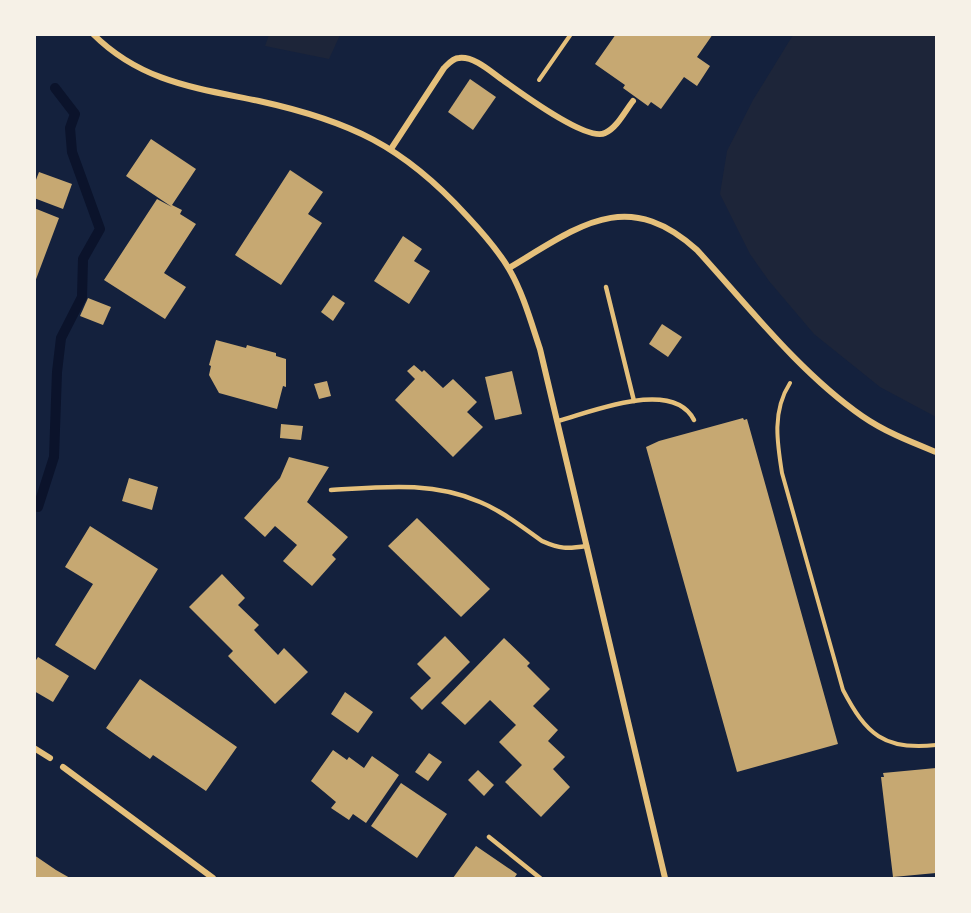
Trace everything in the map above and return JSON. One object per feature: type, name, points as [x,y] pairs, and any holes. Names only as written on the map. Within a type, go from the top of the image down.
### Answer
[{"type":"street","points":[[93,34],[127,63],[151,75],[189,86],[286,107],[336,122],[367,135],[391,149],[451,198],[478,228],[508,268],[540,349],[665,879]]},
{"type":"street","points":[[391,149],[444,68],[459,57],[468,58],[480,64],[527,97],[584,132],[596,135],[605,134],[633,101]]},
{"type":"street","points":[[508,268],[584,225],[615,217],[637,217],[657,223],[678,233],[697,250],[826,389],[863,417],[936,452]]},
{"type":"street","points":[[34,747],[50,758]]},
{"type":"street","points":[[63,767],[213,879]]},
{"type":"lane","points":[[606,287],[634,401]]},
{"type":"lane","points":[[558,421],[634,401],[657,399],[674,402],[684,407],[694,420]]},
{"type":"lane","points":[[331,490],[409,486],[436,488],[482,502],[542,541],[564,549],[587,546]]},
{"type":"lane","points":[[489,837],[540,879]]},
{"type":"path","points":[[527,97],[571,34]]},
{"type":"path","points":[[801,364],[786,388],[780,404],[777,442],[782,473],[843,690],[855,712],[867,728],[879,738],[896,745],[916,747],[936,745]]},
{"type":"shaded area","points":[[269,34],[340,35],[329,59],[265,46]]},
{"type":"shaded area","points":[[793,35],[936,35],[936,417],[880,387],[814,334],[769,281],[750,254],[720,194],[727,151],[753,100]]},
{"type":"building","points":[[616,34],[713,34],[697,57],[710,66],[697,86],[684,77],[661,109],[651,102],[648,106],[623,88],[625,85],[595,64]]},
{"type":"building","points":[[470,79],[496,97],[473,130],[448,112]]},
{"type":"building","points":[[151,139],[196,169],[172,205],[182,210],[180,214],[196,224],[164,273],[186,287],[165,319],[104,280],[157,199],[172,207],[126,176]]},
{"type":"building","points":[[290,170],[323,192],[308,214],[322,223],[281,285],[235,255]]},
{"type":"building","points":[[39,172],[72,184],[63,209],[34,198],[34,185]]},
{"type":"building","points":[[34,208],[59,218],[35,282],[34,282]]},
{"type":"building","points":[[403,236],[422,249],[414,261],[430,271],[409,304],[374,281]]},
{"type":"building","points":[[333,295],[345,303],[333,321],[321,312]]},
{"type":"building","points":[[88,298],[111,307],[103,325],[80,316]]},
{"type":"building","points":[[662,324],[682,337],[668,357],[649,344]]},
{"type":"building","points":[[216,340],[246,348],[247,345],[276,353],[276,356],[286,359],[286,387],[283,386],[277,409],[219,393],[209,375],[211,366],[209,365]]},
{"type":"building","points":[[414,365],[422,372],[424,370],[443,388],[453,379],[477,402],[467,412],[483,427],[453,457],[395,400],[415,379],[407,371]]},
{"type":"building","points":[[512,371],[522,414],[495,420],[485,377]]},
{"type":"building","points":[[327,381],[331,396],[319,399],[314,384]]},
{"type":"building","points":[[743,418],[747,419],[838,744],[737,772],[646,447],[659,441]]},
{"type":"building","points":[[281,424],[303,426],[301,440],[280,438]]},
{"type":"building","points":[[289,457],[329,467],[307,502],[348,537],[332,555],[336,559],[312,586],[283,561],[297,545],[275,526],[265,537],[244,518],[280,478]]},
{"type":"building","points":[[129,478],[158,487],[152,510],[122,501]]},
{"type":"building","points":[[417,518],[490,589],[461,617],[388,546]]},
{"type":"building","points":[[90,526],[158,569],[95,670],[55,645],[93,584],[65,567]]},
{"type":"building","points":[[222,574],[245,598],[238,605],[259,625],[254,630],[278,655],[284,648],[308,672],[275,704],[228,656],[233,651],[189,607]]},
{"type":"building","points":[[445,636],[470,662],[422,710],[410,698],[431,678],[417,664]]},
{"type":"building","points":[[504,638],[530,663],[527,666],[550,689],[533,706],[558,730],[548,741],[565,757],[553,769],[570,787],[541,817],[505,782],[522,765],[499,742],[516,725],[490,700],[465,725],[441,703]]},
{"type":"building","points":[[38,657],[69,676],[53,702],[34,691],[34,663]]},
{"type":"building","points":[[140,679],[237,747],[206,791],[153,755],[150,759],[106,728]]},
{"type":"building","points":[[345,692],[373,712],[358,733],[331,714]]},
{"type":"building","points":[[333,750],[347,760],[349,757],[364,768],[372,756],[399,775],[366,823],[353,814],[349,820],[331,808],[336,802],[311,781]]},
{"type":"building","points":[[429,753],[442,762],[428,781],[415,772]]},
{"type":"building","points":[[936,768],[936,873],[893,877],[881,777],[884,777],[883,773]]},
{"type":"building","points":[[478,770],[494,785],[484,796],[468,780]]},
{"type":"building","points":[[401,783],[447,814],[417,858],[371,826]]},
{"type":"building","points":[[476,846],[517,874],[515,877],[517,878],[453,878]]},
{"type":"building","points":[[34,855],[56,870],[70,878],[34,878]]},
{"type":"waterway","points":[[38,507],[54,457],[57,372],[61,338],[82,297],[83,259],[100,229],[72,152],[70,128],[75,114],[55,88]]}]
